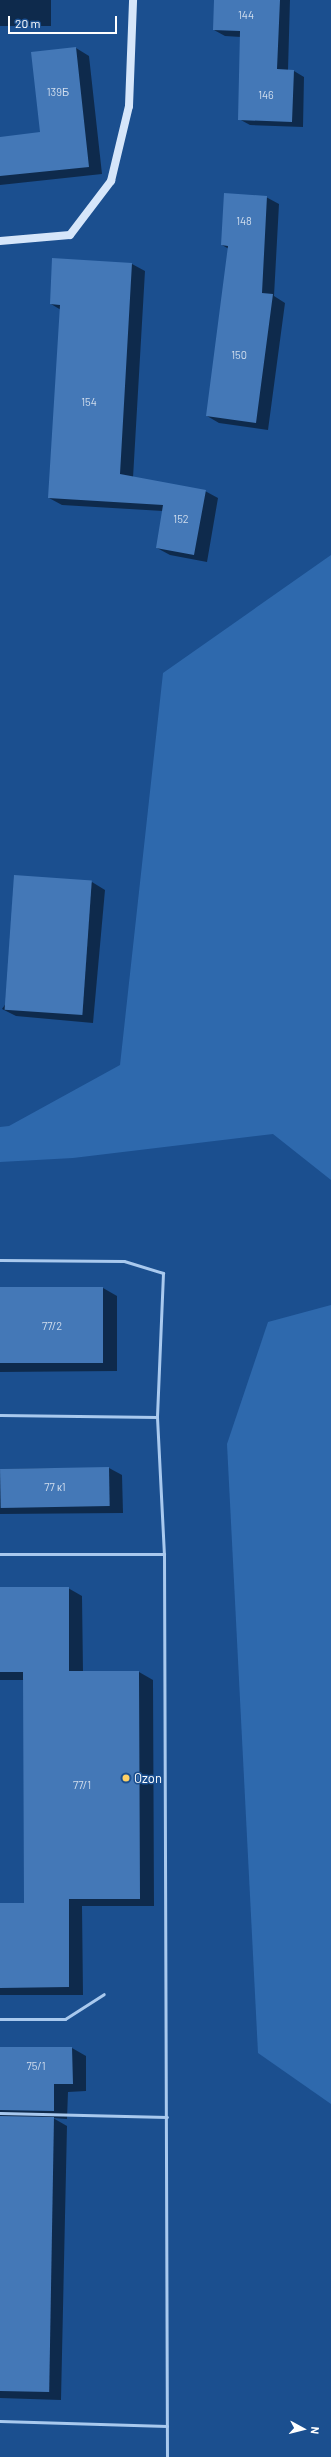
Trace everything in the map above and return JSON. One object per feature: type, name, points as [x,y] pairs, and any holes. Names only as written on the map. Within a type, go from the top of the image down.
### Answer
[{"type":"street","points":[[0,241],[70,235],[111,181],[129,106],[133,0]]},
{"type":"lane","points":[[0,1260],[124,1261],[163,1273],[158,1417],[164,1554],[168,2457]]},
{"type":"lane","points":[[0,1415],[158,1417]]},
{"type":"lane","points":[[0,1554],[164,1554]]},
{"type":"lane","points":[[0,2019],[65,2019],[104,1994]]},
{"type":"lane","points":[[0,2113],[166,2117]]},
{"type":"lane","points":[[0,2421],[167,2426]]},
{"type":"shaded area","points":[[331,555],[331,1180],[273,1134],[73,1158],[0,1162],[0,1127],[9,1126],[120,1065],[163,673]]},
{"type":"shaded area","points":[[331,1305],[331,2104],[258,2053],[227,1444],[268,1322]]},
{"type":"building","points":[[214,0],[280,0],[277,69],[294,70],[292,122],[238,120],[240,31],[213,30]]},
{"type":"building","points":[[76,47],[89,167],[0,176],[0,137],[40,132],[31,52]]},
{"type":"building","points":[[224,193],[267,196],[262,293],[273,294],[256,423],[206,416],[228,246],[221,245]]},
{"type":"building","points":[[52,258],[132,263],[120,474],[206,490],[194,555],[156,548],[163,505],[48,498],[60,305],[50,304]]},
{"type":"building","points":[[14,875],[92,880],[82,1015],[5,1010]]},
{"type":"building","points":[[0,1287],[103,1287],[103,1363],[0,1363]]},
{"type":"building","points":[[109,1467],[110,1506],[1,1508],[0,1469]]},
{"type":"building","points":[[0,1587],[69,1587],[69,1671],[139,1671],[140,1899],[69,1899],[69,1987],[0,1988],[0,1903],[24,1903],[23,1672],[0,1672]]},
{"type":"building","points":[[0,2047],[72,2047],[73,2084],[54,2084],[54,2111],[0,2110]]},
{"type":"building","points":[[0,2116],[54,2117],[49,2392],[0,2391]]},
{"type":"place","name":"Ozon","points":[[126,1778]]}]
